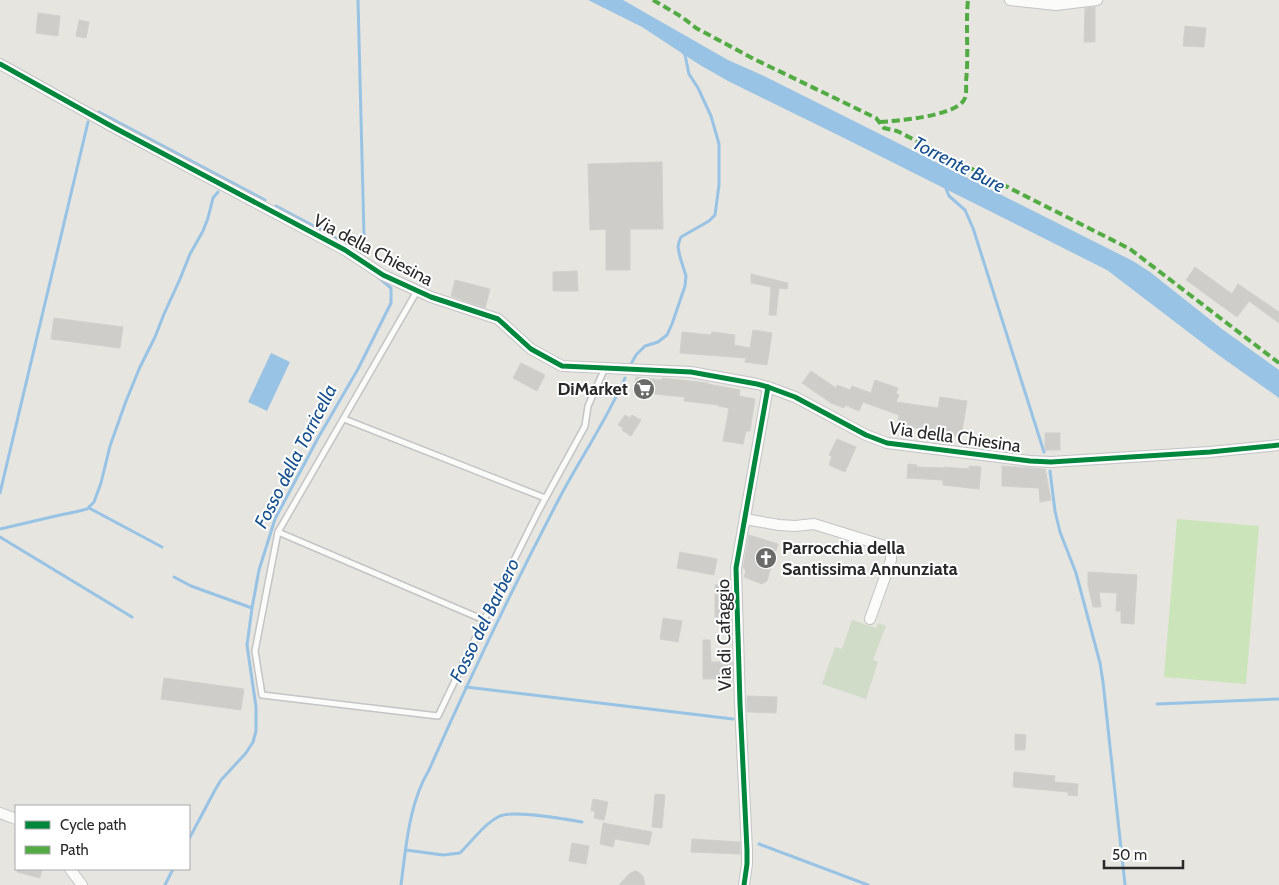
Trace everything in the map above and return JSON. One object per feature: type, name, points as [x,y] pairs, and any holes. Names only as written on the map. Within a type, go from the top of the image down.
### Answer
[{"type":"street","points":[[1010,0],[1056,5],[1097,0]]},
{"type":"street","name":"Via della Chiesina","points":[[0,64],[113,127],[345,250],[383,275],[431,297],[498,319],[531,349],[562,366],[691,372],[747,382],[795,397],[866,435],[887,443],[1030,461],[1051,462],[1210,452],[1279,444]]},
{"type":"street","name":"Via di Cafaggio","points":[[744,885],[747,850],[736,572],[768,387]]},
{"type":"street","points":[[745,519],[779,526],[814,524],[888,547],[891,553],[891,560],[870,619]]},
{"type":"street","points":[[0,813],[15,819]]},
{"type":"street","points":[[71,870],[82,885]]},
{"type":"lane","points":[[417,291],[278,532],[255,651],[262,695],[438,716],[484,620],[585,426],[588,406],[606,368]]},
{"type":"lane","points":[[344,419],[546,498]]},
{"type":"lane","points":[[278,532],[484,620]]},
{"type":"green space","points":[[1177,519],[1259,526],[1246,684],[1164,677]]},
{"type":"green space","points":[[852,620],[876,628],[879,623],[886,626],[873,660],[878,662],[866,699],[822,684],[835,647],[842,649]]},
{"type":"water","points":[[588,0],[623,0],[728,60],[766,77],[1133,261],[1279,370],[1279,398],[1217,354],[1107,270],[728,81],[642,27]]},
{"type":"water","points":[[271,353],[290,362],[267,411],[248,402]]},
{"type":"building","points":[[1095,7],[1095,42],[1084,42],[1085,8]]},
{"type":"building","points":[[38,13],[60,16],[58,36],[36,33]]},
{"type":"building","points":[[79,20],[89,22],[86,38],[76,36]]},
{"type":"building","points":[[1185,26],[1206,28],[1204,47],[1183,46]]},
{"type":"building","points":[[662,162],[663,229],[630,229],[630,270],[606,270],[606,229],[590,230],[588,164]]},
{"type":"building","points":[[1195,267],[1232,294],[1238,284],[1279,312],[1279,323],[1249,301],[1237,317],[1186,280]]},
{"type":"building","points":[[577,271],[578,291],[553,291],[553,272]]},
{"type":"building","points":[[751,274],[788,283],[787,289],[779,288],[776,315],[769,315],[771,287],[751,283]]},
{"type":"building","points":[[455,280],[490,289],[485,308],[451,296]]},
{"type":"building","points":[[54,318],[123,327],[120,348],[51,339]]},
{"type":"building","points":[[753,330],[772,333],[767,365],[745,362],[746,358],[680,353],[682,332],[711,335],[712,332],[735,335],[734,345],[750,348]]},
{"type":"building","points":[[521,363],[545,375],[537,391],[513,378]]},
{"type":"building","points":[[811,371],[836,388],[837,385],[850,390],[852,386],[871,393],[875,380],[898,388],[896,393],[899,395],[896,402],[938,408],[940,397],[967,401],[961,437],[904,426],[904,423],[898,422],[899,415],[863,402],[859,411],[845,405],[844,408],[831,403],[802,383]]},
{"type":"building","points":[[636,377],[708,383],[740,390],[739,396],[755,399],[750,431],[746,431],[743,444],[723,441],[729,408],[684,401],[685,397],[633,392]]},
{"type":"building","points":[[625,415],[630,418],[632,415],[641,420],[631,436],[618,425]]},
{"type":"building","points":[[1045,433],[1060,433],[1060,450],[1045,450]]},
{"type":"building","points":[[837,439],[856,447],[845,472],[829,465],[832,456],[829,455]]},
{"type":"building","points":[[908,464],[917,465],[916,467],[969,469],[969,466],[981,467],[979,489],[943,485],[943,480],[907,478]]},
{"type":"building","points":[[1002,466],[1045,469],[1051,500],[1040,502],[1039,488],[1002,486]]},
{"type":"building","points":[[749,535],[778,544],[767,581],[762,584],[744,577],[746,570],[743,568]]},
{"type":"building","points":[[680,552],[717,559],[714,575],[677,568]]},
{"type":"building","points":[[1088,572],[1137,575],[1134,624],[1121,623],[1121,611],[1116,611],[1117,593],[1099,592],[1101,607],[1093,607],[1088,585]]},
{"type":"building","points":[[715,585],[730,585],[730,617],[715,617]]},
{"type":"building","points":[[663,618],[682,621],[678,642],[660,639]]},
{"type":"building","points":[[703,640],[710,640],[711,662],[732,662],[732,679],[703,679]]},
{"type":"building","points":[[164,678],[244,689],[241,710],[161,699]]},
{"type":"building","points":[[747,696],[777,697],[776,713],[747,712]]},
{"type":"building","points":[[1015,734],[1026,735],[1025,750],[1015,750]]},
{"type":"building","points":[[1014,772],[1055,776],[1054,782],[1078,784],[1077,796],[1068,795],[1068,792],[1013,787]]},
{"type":"building","points":[[655,794],[665,795],[662,828],[652,827]]},
{"type":"building","points":[[593,799],[608,802],[604,820],[594,818],[595,811],[591,811]]},
{"type":"building","points":[[603,823],[652,832],[649,845],[615,839],[613,847],[600,844]]},
{"type":"building","points":[[692,839],[740,842],[740,854],[691,852]]},
{"type":"building","points":[[572,843],[589,846],[586,864],[569,861]]},
{"type":"building","points":[[17,870],[42,870],[40,878],[17,872]]},
{"type":"building","points":[[635,871],[643,876],[645,885],[619,885],[629,874]]},
{"type":"waterway","name":"Fosso della Torricella","points":[[358,0],[364,236],[361,252]]},
{"type":"waterway","name":"Fosso del Barbero","points":[[631,364],[636,355],[645,346],[658,342],[667,335],[672,324],[685,286],[686,276],[678,247],[681,237],[709,221],[715,215],[719,185],[719,144],[711,116],[689,74],[683,52]]},
{"type":"waterway","points":[[99,112],[265,200]]},
{"type":"waterway","points":[[0,493],[88,122]]},
{"type":"waterway","points":[[945,186],[949,196],[965,210],[973,228],[1044,452]]},
{"type":"waterway","points":[[0,529],[87,509],[94,502],[101,483],[110,446],[126,401],[190,254],[203,231],[213,198],[218,192]]},
{"type":"waterway","points":[[276,206],[361,251]]},
{"type":"waterway","name":"Fosso della Torricella","points":[[190,837],[221,780],[246,753],[253,742],[256,731],[256,707],[247,645],[259,570],[275,519],[318,438],[358,369],[391,303],[391,288],[378,277]]},
{"type":"waterway","name":"Fosso del Barbero","points":[[401,885],[409,826],[422,783],[526,563],[625,378]]},
{"type":"waterway","points":[[1050,471],[1055,511],[1060,532],[1076,573],[1100,663],[1125,885]]},
{"type":"waterway","points":[[89,508],[162,547]]},
{"type":"waterway","points":[[0,537],[132,617]]},
{"type":"waterway","points":[[174,577],[191,586],[252,608]]},
{"type":"waterway","points":[[466,687],[733,719]]},
{"type":"waterway","points":[[1157,704],[1279,699]]},
{"type":"waterway","points":[[406,850],[443,855],[460,853],[489,823],[507,814],[540,816],[582,822]]},
{"type":"waterway","points":[[759,844],[868,885]]},
{"type":"waterway","name":"Fosso della Torricella","points":[[165,885],[172,870]]},
{"type":"marked path","points":[[653,0],[682,17],[696,28],[754,59],[876,118],[884,128],[897,131],[1130,249],[1279,363]]},
{"type":"marked path","points":[[880,122],[938,114],[959,105],[964,100],[966,96],[968,0]]},
{"type":"cycle path","points":[[0,64],[113,127],[345,250],[383,275],[431,297],[498,319],[531,349],[562,366],[691,372],[757,384],[795,397],[866,435],[887,443],[1030,461],[1051,462],[1210,452],[1279,445]]},
{"type":"cycle path","points":[[744,885],[747,850],[736,568],[768,387]]},
{"type":"place","name":"DiMarket","points":[[644,389]]},
{"type":"place","name":"Parrocchia della Santissima Annunziata","points":[[766,558]]},
{"type":"water label","name":"Torrente Bure","points":[[959,164]]}]
